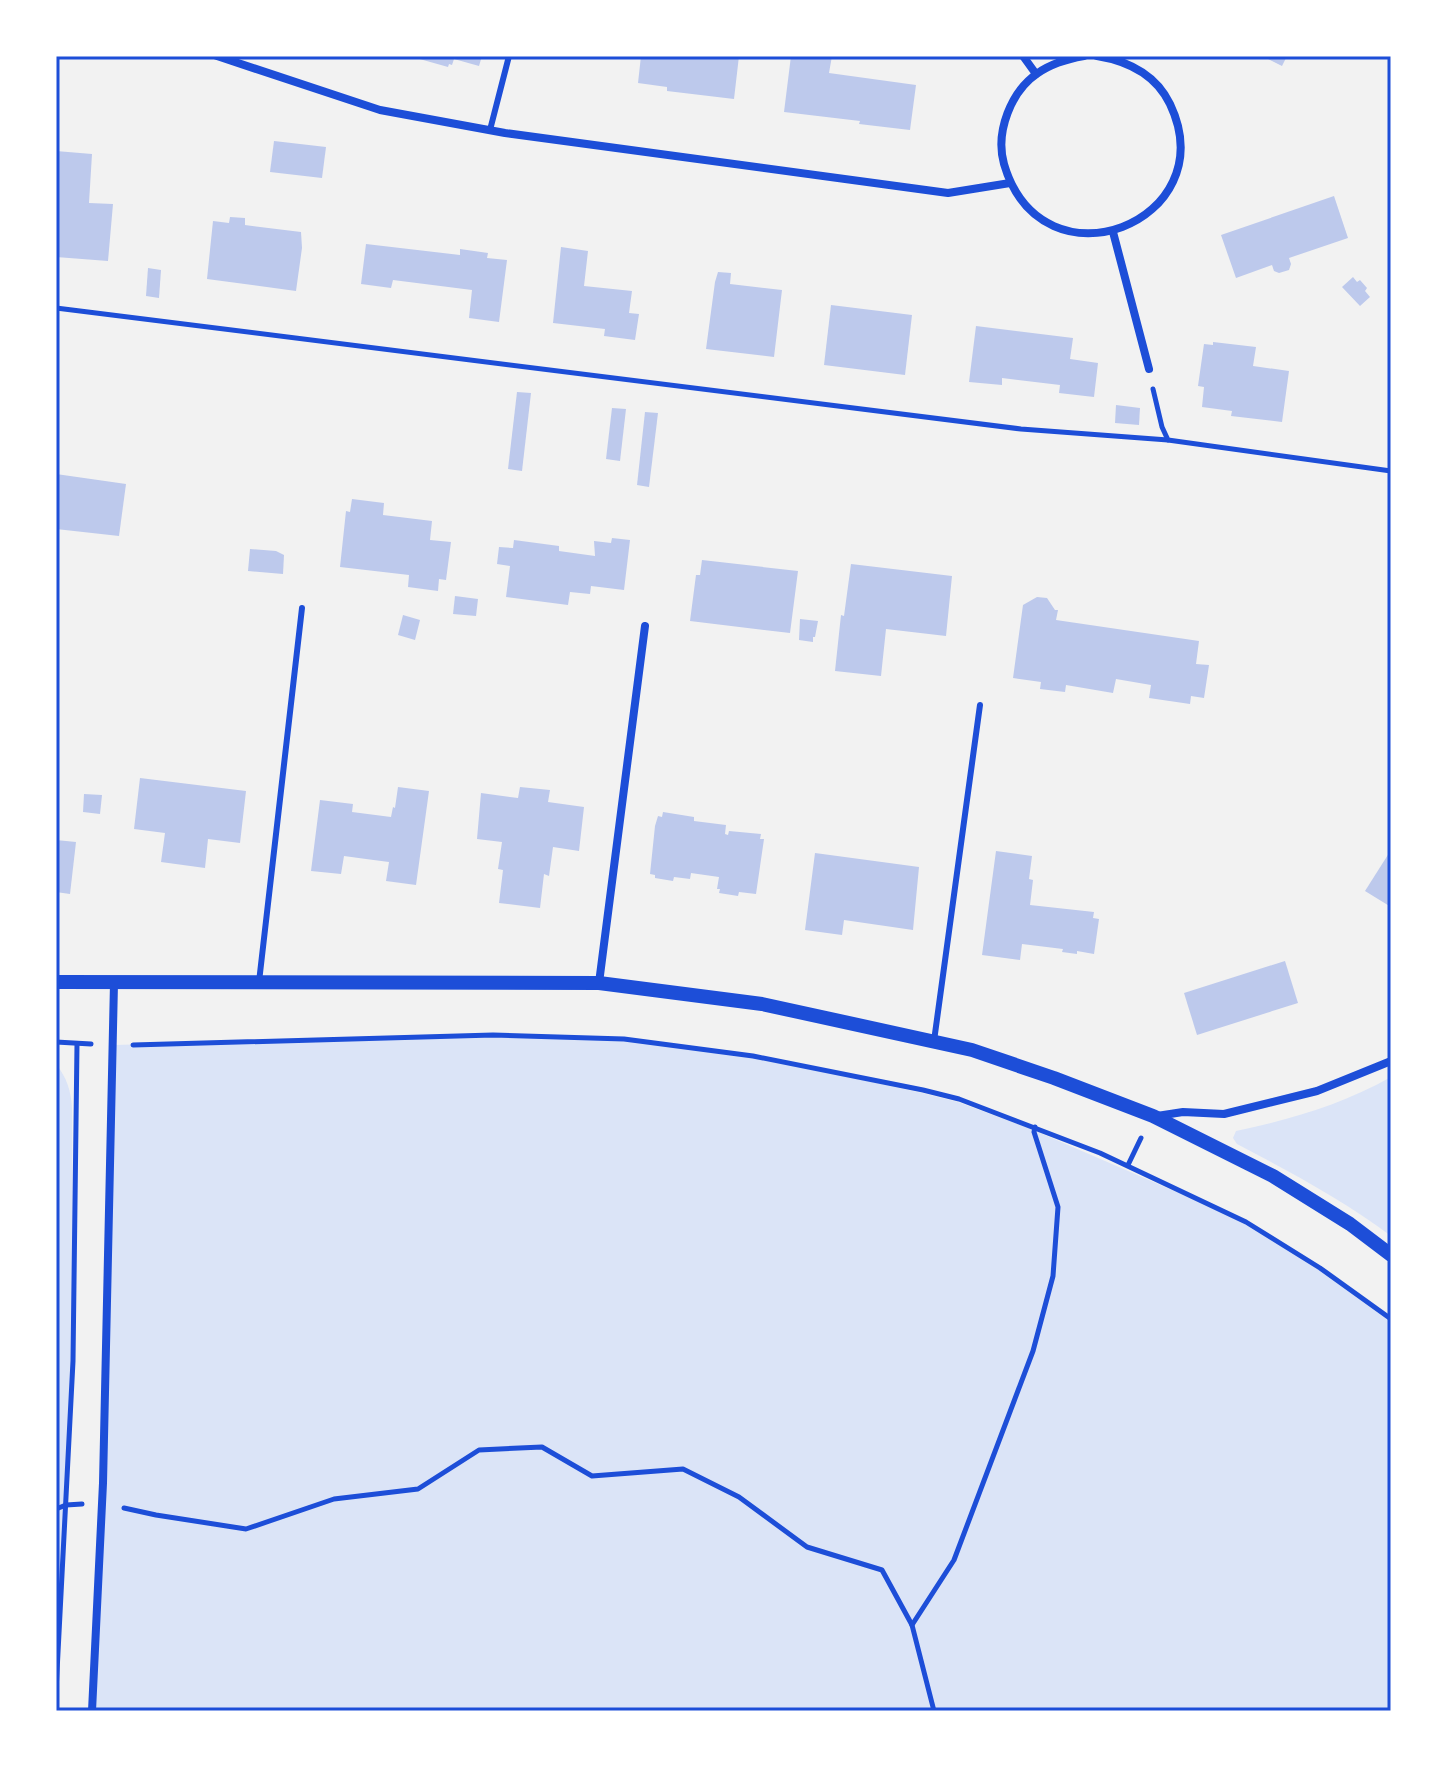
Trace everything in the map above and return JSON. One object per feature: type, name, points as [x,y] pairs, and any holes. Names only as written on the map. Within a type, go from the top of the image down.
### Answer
[{"type":"street","points":[[217,56],[380,110],[490,130],[948,193],[1010,183]]},
{"type":"street","points":[[1023,56],[1036,74]]},
{"type":"street","points":[[1084,56],[1062,60],[1036,74],[1016,96],[1004,124],[1001,154],[1010,183],[1027,208],[1053,226],[1082,234],[1113,232],[1139,220],[1161,201],[1175,176],[1181,148],[1177,119],[1165,93],[1144,73],[1119,60],[1097,56]]},
{"type":"street","points":[[1113,232],[1149,369]]},
{"type":"street","points":[[599,983],[645,626]]},
{"type":"street","points":[[56,982],[599,983],[762,1004],[986,1054],[1153,1116],[1273,1176],[1350,1224],[1391,1255]]},
{"type":"street","points":[[92,1711],[103,1503],[114,983]]},
{"type":"street","points":[[1153,1116],[1183,1112],[1224,1114],[1317,1091],[1391,1061]]},
{"type":"lane","points":[[490,130],[509,56]]},
{"type":"lane","points":[[259,982],[302,608]]},
{"type":"lane","points":[[934,1041],[980,705]]},
{"type":"path","points":[[56,308],[1021,429],[1168,440],[1391,471]]},
{"type":"path","points":[[1149,369],[1162,427],[1168,440]]},
{"type":"path","points":[[56,1042],[114,1045],[493,1035],[624,1039],[753,1056],[923,1090],[959,1099],[1114,1159],[1246,1222],[1320,1268],[1391,1319]]},
{"type":"path","points":[[56,1691],[73,1361],[77,1044]]},
{"type":"path","points":[[912,1625],[954,1560],[1033,1351],[1053,1276],[1058,1207],[1035,1127]]},
{"type":"path","points":[[56,1509],[66,1505],[103,1503],[246,1529],[334,1499],[418,1489],[479,1450],[542,1447],[592,1476],[683,1469],[739,1497],[807,1547],[882,1570],[912,1625],[934,1711]]},
{"type":"shaded area","points":[[493,1035],[624,1039],[753,1056],[958,1102],[1031,1129],[1246,1222],[1320,1268],[1391,1321],[1391,1711],[92,1711],[114,1045]]},
{"type":"shaded area","points":[[56,1064],[68,1085],[72,1108],[73,1361],[56,1691]]},
{"type":"shaded area","points":[[1391,1077],[1391,1236],[1335,1198],[1237,1144],[1233,1138],[1236,1131],[1316,1110],[1354,1096]]},
{"type":"building","points":[[409,56],[482,56],[479,66],[454,59],[448,67]]},
{"type":"building","points":[[641,56],[739,56],[734,99],[667,91],[667,87],[638,83]]},
{"type":"building","points":[[791,56],[832,56],[829,73],[916,85],[910,130],[784,112]]},
{"type":"building","points":[[1262,56],[1287,56],[1282,66]]},
{"type":"building","points":[[274,141],[326,147],[322,178],[270,172]]},
{"type":"building","points":[[56,151],[92,154],[89,203],[113,204],[108,261],[56,257]]},
{"type":"building","points":[[1334,196],[1348,238],[1289,258],[1289,270],[1279,273],[1274,271],[1272,265],[1236,278],[1221,235]]},
{"type":"building","points":[[230,217],[245,218],[245,225],[301,232],[296,291],[207,279],[213,221],[229,223]]},
{"type":"building","points":[[366,244],[460,255],[460,249],[488,253],[487,258],[507,260],[499,322],[469,318],[472,290],[393,280],[391,288],[361,284]]},
{"type":"building","points":[[561,247],[588,251],[584,286],[632,291],[629,313],[639,314],[635,340],[604,336],[605,329],[553,323]]},
{"type":"building","points":[[148,268],[161,270],[159,298],[146,296]]},
{"type":"building","points":[[718,272],[731,273],[730,284],[782,290],[774,357],[706,349]]},
{"type":"building","points":[[1353,277],[1367,288],[1365,291],[1370,297],[1360,306],[1342,287]]},
{"type":"building","points":[[831,305],[912,315],[905,375],[824,365]]},
{"type":"building","points":[[976,326],[1073,338],[1070,359],[1098,363],[1094,397],[1059,393],[1060,385],[1002,378],[1002,385],[969,382]]},
{"type":"building","points":[[1213,342],[1256,347],[1253,366],[1289,371],[1282,422],[1231,416],[1232,411],[1202,407],[1204,387],[1198,386],[1204,344],[1213,345]]},
{"type":"building","points":[[517,392],[531,393],[522,471],[508,469]]},
{"type":"building","points":[[1116,405],[1140,408],[1139,425],[1115,423]]},
{"type":"building","points":[[612,408],[626,409],[620,461],[606,459]]},
{"type":"building","points":[[645,412],[658,413],[649,487],[637,485]]},
{"type":"building","points":[[56,474],[126,484],[119,536],[56,529]]},
{"type":"building","points":[[352,499],[384,503],[383,515],[432,521],[430,540],[451,542],[446,580],[439,579],[438,591],[408,587],[409,575],[340,567],[346,511],[350,512]]},
{"type":"building","points":[[612,538],[630,540],[624,590],[591,586],[590,594],[570,592],[568,605],[506,597],[510,566],[497,564],[499,547],[513,548],[514,540],[559,546],[559,551],[595,556],[594,541],[611,543]]},
{"type":"building","points":[[250,549],[276,551],[284,555],[283,574],[248,571]]},
{"type":"building","points":[[702,560],[798,571],[790,633],[690,621],[696,575],[700,575]]},
{"type":"building","points":[[851,564],[952,576],[946,636],[886,629],[881,676],[835,671]]},
{"type":"building","points":[[455,596],[478,599],[476,616],[453,614]]},
{"type":"building","points":[[1037,597],[1047,598],[1058,610],[1056,620],[1199,641],[1196,664],[1209,665],[1204,698],[1191,696],[1190,704],[1149,698],[1151,685],[1116,679],[1113,693],[1066,685],[1065,692],[1040,689],[1041,682],[1013,678],[1023,605]]},
{"type":"building","points":[[403,615],[420,620],[415,640],[398,635]]},
{"type":"building","points":[[800,619],[818,621],[813,642],[799,640]]},
{"type":"building","points":[[140,778],[246,791],[240,843],[208,839],[205,868],[161,862],[165,833],[134,829]]},
{"type":"building","points":[[398,787],[429,791],[416,885],[386,881],[389,862],[344,856],[341,874],[311,871],[320,800],[353,804],[352,812],[391,817]]},
{"type":"building","points":[[520,787],[550,790],[548,802],[584,807],[579,851],[553,847],[549,876],[544,874],[540,908],[499,903],[503,870],[498,869],[502,842],[477,839],[481,793],[518,798]]},
{"type":"building","points":[[84,794],[102,795],[100,814],[83,812]]},
{"type":"building","points":[[663,812],[694,817],[694,821],[726,825],[725,834],[728,835],[729,831],[761,834],[760,839],[764,839],[756,894],[739,892],[738,896],[719,893],[719,877],[691,873],[690,879],[674,877],[673,881],[650,874],[655,826]]},
{"type":"building","points":[[56,840],[76,842],[70,894],[56,892]]},
{"type":"building","points":[[1391,850],[1391,907],[1365,891]]},
{"type":"building","points":[[996,851],[1032,856],[1030,905],[1094,912],[1093,918],[1099,919],[1094,954],[1062,952],[1063,949],[1022,944],[1020,960],[982,955]]},
{"type":"building","points":[[815,853],[919,867],[913,930],[844,920],[842,935],[805,930]]},
{"type":"building","points":[[1285,961],[1298,1003],[1197,1035],[1184,993]]}]
